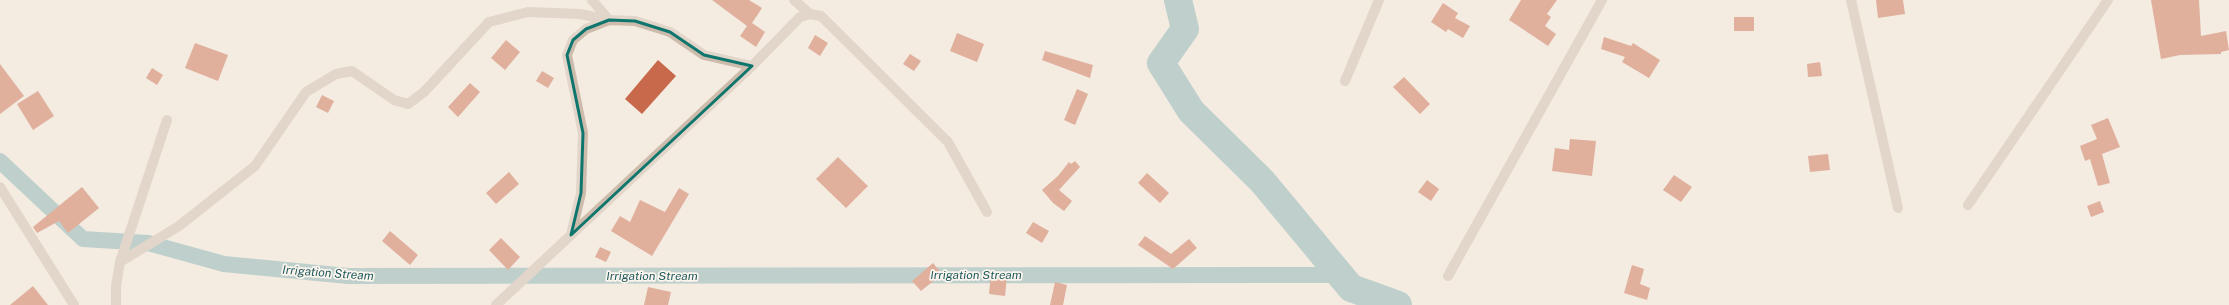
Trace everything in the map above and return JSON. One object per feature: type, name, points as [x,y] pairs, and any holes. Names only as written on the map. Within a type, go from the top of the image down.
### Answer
[{"type":"street","points":[[592,0],[609,20]]},
{"type":"street","points":[[794,0],[810,14]]},
{"type":"street","points":[[1345,81],[1379,0]]},
{"type":"street","points":[[1448,276],[1602,0]]},
{"type":"street","points":[[1851,0],[1898,208]]},
{"type":"street","points":[[1968,205],[2108,0]]},
{"type":"street","points":[[120,262],[179,226],[256,166],[306,92],[336,74],[352,71],[394,100],[408,104],[424,92],[489,22],[528,12],[580,14],[609,20],[635,21],[670,32],[704,56],[752,66]]},
{"type":"street","points":[[496,305],[752,66],[800,17],[810,14],[821,16],[948,142],[987,212]]},
{"type":"street","points":[[571,235],[581,193],[583,133],[567,55],[573,40],[586,29],[609,20]]},
{"type":"street","points":[[116,305],[116,286],[120,262],[168,120]]},
{"type":"street","points":[[0,187],[74,305]]},
{"type":"highlighted area","points":[[609,20],[635,21],[670,32],[704,55],[752,66],[571,235],[581,193],[583,133],[567,55],[573,40],[586,29]]},
{"type":"building","points":[[712,0],[749,0],[762,8],[752,23],[765,32],[756,47],[740,36],[747,26]]},
{"type":"building","points":[[1521,0],[1557,0],[1547,14],[1551,17],[1545,26],[1556,34],[1548,46],[1509,20]]},
{"type":"building","points":[[1876,0],[1903,0],[1905,14],[1878,18]]},
{"type":"building","points":[[2151,0],[2199,0],[2201,36],[2226,31],[2229,50],[2221,52],[2221,54],[2180,55],[2161,59]]},
{"type":"building","points":[[1443,3],[1458,13],[1455,18],[1470,26],[1463,38],[1448,29],[1446,32],[1431,22]]},
{"type":"building","points":[[1734,17],[1754,17],[1754,31],[1734,31]]},
{"type":"building","points":[[957,33],[984,44],[977,62],[950,51]]},
{"type":"building","points":[[815,35],[828,43],[820,56],[808,48]]},
{"type":"building","points":[[1604,37],[1631,46],[1633,43],[1660,60],[1649,78],[1622,62],[1625,57],[1601,49]]},
{"type":"building","points":[[506,40],[520,52],[505,70],[491,58]]},
{"type":"building","points":[[195,43],[228,55],[218,81],[185,68]]},
{"type":"building","points":[[1045,51],[1093,65],[1090,78],[1042,60]]},
{"type":"building","points":[[910,54],[921,61],[914,71],[903,64]]},
{"type":"building","points":[[658,60],[676,76],[642,114],[625,99]]},
{"type":"building","points":[[1820,62],[1822,76],[1808,77],[1807,64]]},
{"type":"building","points":[[0,64],[24,96],[0,114]]},
{"type":"building","points":[[152,68],[163,75],[157,85],[146,78]]},
{"type":"building","points":[[542,71],[554,78],[548,88],[536,81]]},
{"type":"building","points":[[1404,77],[1430,104],[1420,114],[1393,87]]},
{"type":"building","points":[[470,83],[480,92],[458,117],[448,107]]},
{"type":"building","points":[[1077,89],[1088,94],[1075,125],[1064,120]]},
{"type":"building","points":[[38,91],[54,116],[33,130],[17,104]]},
{"type":"building","points":[[322,95],[334,101],[328,113],[316,107]]},
{"type":"building","points":[[2108,118],[2120,147],[2102,154],[2110,183],[2098,186],[2090,159],[2085,161],[2080,146],[2097,139],[2091,125]]},
{"type":"building","points":[[1570,139],[1596,141],[1592,176],[1552,171],[1555,148],[1569,150]]},
{"type":"building","points":[[1828,154],[1830,170],[1810,172],[1808,156]]},
{"type":"building","points":[[838,157],[868,186],[846,208],[816,179]]},
{"type":"building","points":[[1075,161],[1080,167],[1059,190],[1072,201],[1064,211],[1053,203],[1042,190],[1058,176],[1069,162],[1071,164]]},
{"type":"building","points":[[509,172],[519,184],[496,204],[486,193]]},
{"type":"building","points":[[1147,173],[1169,193],[1160,203],[1138,183]]},
{"type":"building","points":[[1674,175],[1692,187],[1681,202],[1663,190]]},
{"type":"building","points":[[1427,180],[1439,189],[1431,201],[1418,192]]},
{"type":"building","points":[[82,187],[99,208],[68,233],[59,221],[37,233],[33,227]]},
{"type":"building","points":[[679,188],[689,194],[652,256],[611,231],[620,216],[630,222],[640,200],[665,212]]},
{"type":"building","points":[[2100,201],[2104,212],[2091,217],[2087,206]]},
{"type":"building","points":[[1033,222],[1049,231],[1042,243],[1026,233]]},
{"type":"building","points":[[390,231],[418,255],[410,265],[382,241]]},
{"type":"building","points":[[1145,236],[1171,254],[1189,239],[1197,248],[1173,269],[1138,245]]},
{"type":"building","points":[[501,238],[520,257],[508,270],[489,250]]},
{"type":"building","points":[[600,247],[611,252],[606,262],[595,257]]},
{"type":"building","points":[[933,263],[942,274],[921,291],[912,281]]},
{"type":"building","points":[[1632,265],[1644,269],[1640,284],[1650,288],[1647,300],[1624,293]]},
{"type":"building","points":[[991,274],[1007,276],[1005,296],[989,294]]},
{"type":"building","points":[[1055,282],[1067,285],[1063,305],[1050,305]]},
{"type":"building","points":[[33,286],[48,305],[10,305]]},
{"type":"building","points":[[648,287],[671,292],[668,305],[644,305]]},
{"type":"waterway","points":[[1178,0],[1185,29],[1161,63],[1191,111],[1262,181],[1351,288],[1398,305]]},
{"type":"waterway","name":"Irrigation Stream","points":[[0,161],[83,239],[148,243],[224,264],[348,276],[1340,275]]}]
